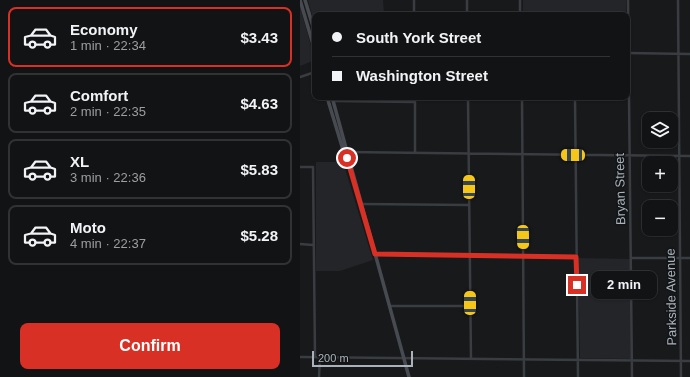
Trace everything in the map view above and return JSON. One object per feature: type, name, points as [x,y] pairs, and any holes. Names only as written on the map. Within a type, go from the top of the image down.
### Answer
[{"type":"main road","points":[[300,0],[312,41]]},
{"type":"main road","points":[[306,0],[312,22]]},
{"type":"main road","points":[[328,100],[344,153],[347,158],[409,377]]},
{"type":"main road","points":[[332,100],[347,152],[347,158]]},
{"type":"street","points":[[414,0],[414,12]]},
{"type":"street","points":[[467,0],[467,12]]},
{"type":"street","points":[[520,0],[520,12]]},
{"type":"street","name":"Bryan Street","points":[[628,0],[628,12]]},
{"type":"street","name":"Parkside Avenue","points":[[678,0],[681,377]]},
{"type":"street","points":[[630,53],[690,54]]},
{"type":"street","points":[[300,77],[312,73]]},
{"type":"street","points":[[360,100],[415,102],[415,153]]},
{"type":"street","points":[[468,100],[471,359]]},
{"type":"street","points":[[522,100],[524,377]]},
{"type":"street","points":[[575,100],[578,377]]},
{"type":"street","name":"Bryan Street","points":[[629,100],[632,377]]},
{"type":"street","points":[[347,152],[690,156]]},
{"type":"street","points":[[300,167],[312,167],[315,357]]},
{"type":"street","points":[[360,204],[469,205]]},
{"type":"street","points":[[300,244],[313,245]]},
{"type":"street","points":[[375,254],[576,257]]},
{"type":"street","points":[[631,258],[690,258]]},
{"type":"street","points":[[390,306],[470,306]]},
{"type":"street","points":[[300,357],[690,360]]},
{"type":"street","points":[[319,377],[320,357]]},
{"type":"shaded area","points":[[308,0],[383,0],[384,12],[312,12],[312,15]]},
{"type":"shaded area","points":[[523,0],[626,0],[626,12],[523,12]]},
{"type":"shaded area","points":[[300,7],[312,49],[312,61],[300,66]]},
{"type":"shaded area","points":[[316,162],[343,162],[373,260],[340,271],[316,271]]},
{"type":"shaded area","points":[[578,258],[630,259],[631,359],[580,358]]},
{"type":"route","points":[[347,158],[375,254],[576,257],[577,285]]}]
